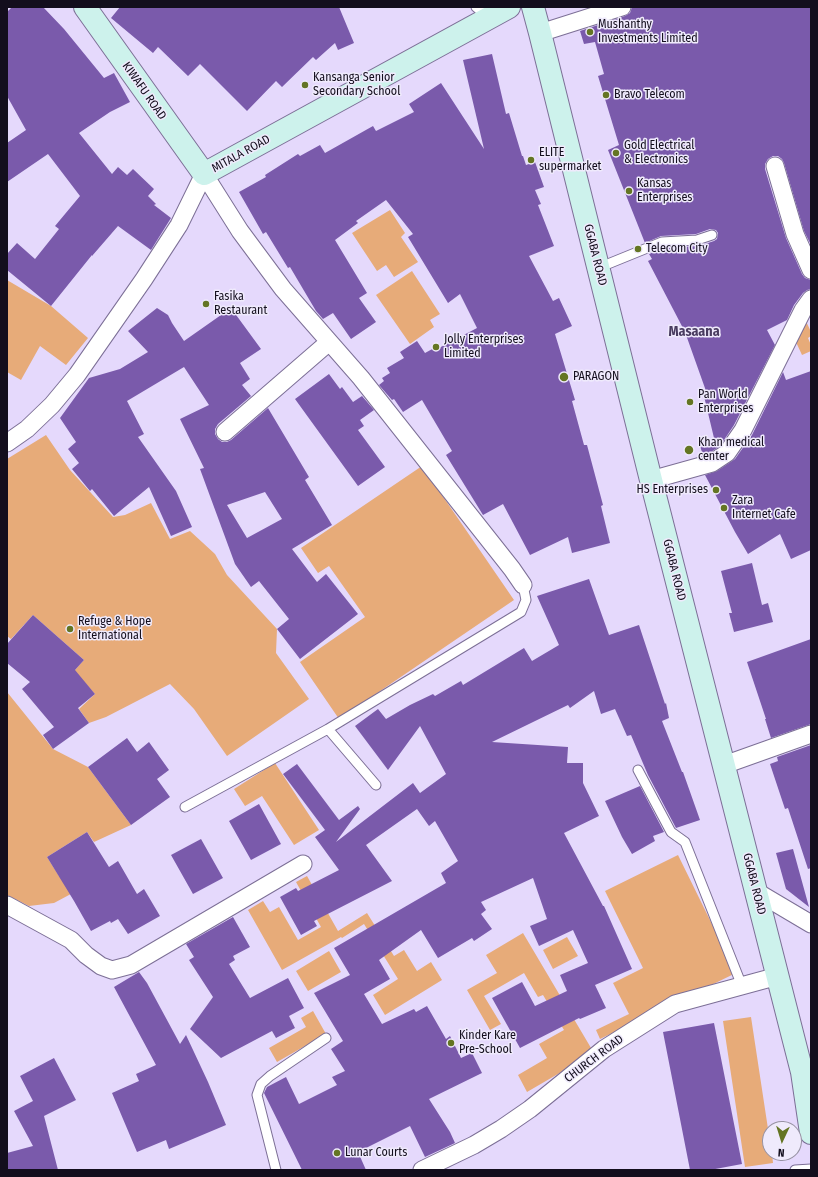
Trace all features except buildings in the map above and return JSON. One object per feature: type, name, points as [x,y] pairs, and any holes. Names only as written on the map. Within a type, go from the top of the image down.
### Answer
[{"type":"main road","name":"KIWAFU ROAD","points":[[85,7],[204,174]]},
{"type":"main road","name":"MITALA ROAD","points":[[204,174],[482,13],[509,7]]},
{"type":"main road","name":"GGABA ROAD","points":[[533,7],[651,480],[778,976],[802,1060],[811,1133]]},
{"type":"street","points":[[540,34],[622,7]]},
{"type":"street","points":[[775,166],[796,234],[811,270]]},
{"type":"street","points":[[204,174],[240,231],[283,289],[380,401],[523,585]]},
{"type":"street","name":"MITALA ROAD","points":[[7,443],[27,428],[52,405],[77,375],[175,232],[204,174]]},
{"type":"street","points":[[651,480],[712,463],[727,453],[743,430],[803,310],[811,299]]},
{"type":"street","points":[[225,432],[329,342]]},
{"type":"street","points":[[724,765],[811,734]]},
{"type":"street","points":[[7,905],[71,940],[86,955],[101,966],[112,970],[131,965],[303,864]]},
{"type":"street","points":[[757,892],[811,924]]},
{"type":"street","name":"CHURCH ROAD","points":[[422,1170],[474,1145],[500,1129],[530,1109],[604,1049],[674,1004],[778,976]]},
{"type":"lane","points":[[598,268],[662,242],[697,240],[712,235]]},
{"type":"lane","points":[[185,807],[328,729],[520,612],[526,600],[523,585]]},
{"type":"lane","points":[[328,729],[376,786]]},
{"type":"lane","points":[[638,770],[671,832],[686,842],[742,986]]},
{"type":"lane","points":[[276,1170],[257,1095],[261,1084],[270,1076],[326,1038]]},
{"type":"lane","points":[[796,1170],[811,1169]]},
{"type":"shaded area","points":[[390,210],[405,233],[401,237],[418,262],[394,277],[386,265],[377,271],[352,233]]},
{"type":"shaded area","points":[[412,271],[440,314],[430,320],[434,327],[410,344],[376,295]]},
{"type":"shaded area","points":[[7,280],[51,306],[88,338],[66,365],[40,346],[21,380],[7,372]]},
{"type":"shaded area","points":[[805,319],[811,332],[811,336],[808,338],[811,345],[811,351],[802,355],[789,327]]},
{"type":"shaded area","points":[[46,435],[70,470],[113,517],[125,515],[151,503],[170,539],[190,531],[215,554],[227,575],[277,629],[276,653],[309,699],[227,756],[194,709],[170,684],[106,717],[89,723],[79,709],[95,694],[74,671],[84,660],[33,615],[11,639],[7,636],[7,459]]},
{"type":"shaded area","points":[[422,466],[514,600],[339,719],[300,662],[365,617],[329,566],[318,573],[301,548]]},
{"type":"shaded area","points":[[7,692],[53,749],[88,767],[131,825],[94,842],[87,832],[47,857],[59,876],[84,887],[54,903],[29,906],[7,895]]},
{"type":"shaded area","points":[[275,763],[319,830],[294,845],[262,796],[245,806],[234,789]]},
{"type":"shaded area","points":[[678,855],[736,973],[600,1039],[596,1030],[629,1014],[613,983],[643,968],[605,891]]},
{"type":"shaded area","points":[[307,876],[338,931],[367,913],[394,956],[404,950],[417,971],[431,962],[442,980],[385,1015],[373,995],[398,979],[364,924],[342,938],[341,937],[282,970],[248,910],[263,901],[270,912],[279,907],[298,940],[321,927],[296,882]]},
{"type":"shaded area","points":[[523,933],[594,1053],[527,1092],[518,1075],[547,1058],[539,1044],[564,1030],[543,995],[538,997],[524,973],[484,996],[501,1024],[490,1030],[467,990],[497,973],[486,955]]},
{"type":"shaded area","points":[[567,937],[578,956],[553,969],[543,950]]},
{"type":"shaded area","points":[[329,951],[341,972],[308,991],[296,971]]},
{"type":"shaded area","points":[[313,1011],[326,1034],[277,1062],[269,1048],[306,1027],[301,1018]]},
{"type":"shaded area","points":[[751,1017],[767,1121],[762,1121],[762,1161],[773,1161],[773,1163],[745,1167],[723,1021]]},
{"type":"place","name":"Mushanthy Investments Limited","points":[[590,32]]},
{"type":"place","name":"Kansanga Senior Secondary School","points":[[305,85]]},
{"type":"place","name":"Bravo Telecom","points":[[606,95]]},
{"type":"place","name":"Gold Electrical & Electronics","points":[[616,153]]},
{"type":"place","name":"ELITE supermarket","points":[[531,160]]},
{"type":"place","name":"Kansas Enterprises","points":[[629,191]]},
{"type":"place","name":"Telecom City","points":[[638,249]]},
{"type":"place","name":"Fasika Restaurant","points":[[206,304]]},
{"type":"place","name":"Jolly Enterprises Limited","points":[[436,347]]},
{"type":"place","name":"PARAGON","points":[[564,377]]},
{"type":"place","name":"Pan World Enterprises","points":[[690,402]]},
{"type":"place","name":"Khan medical center","points":[[689,450]]},
{"type":"place","name":"HS Enterprises","points":[[716,490]]},
{"type":"place","name":"Zara Internet Cafe","points":[[724,508]]},
{"type":"place","name":"Refuge & Hope International","points":[[70,629]]},
{"type":"place","name":"Kinder Kare Pre-School","points":[[451,1043]]},
{"type":"place","name":"Lunar Courts","points":[[337,1153]]},
{"type":"district","name":"Masaana","points":[[694,332]]}]
